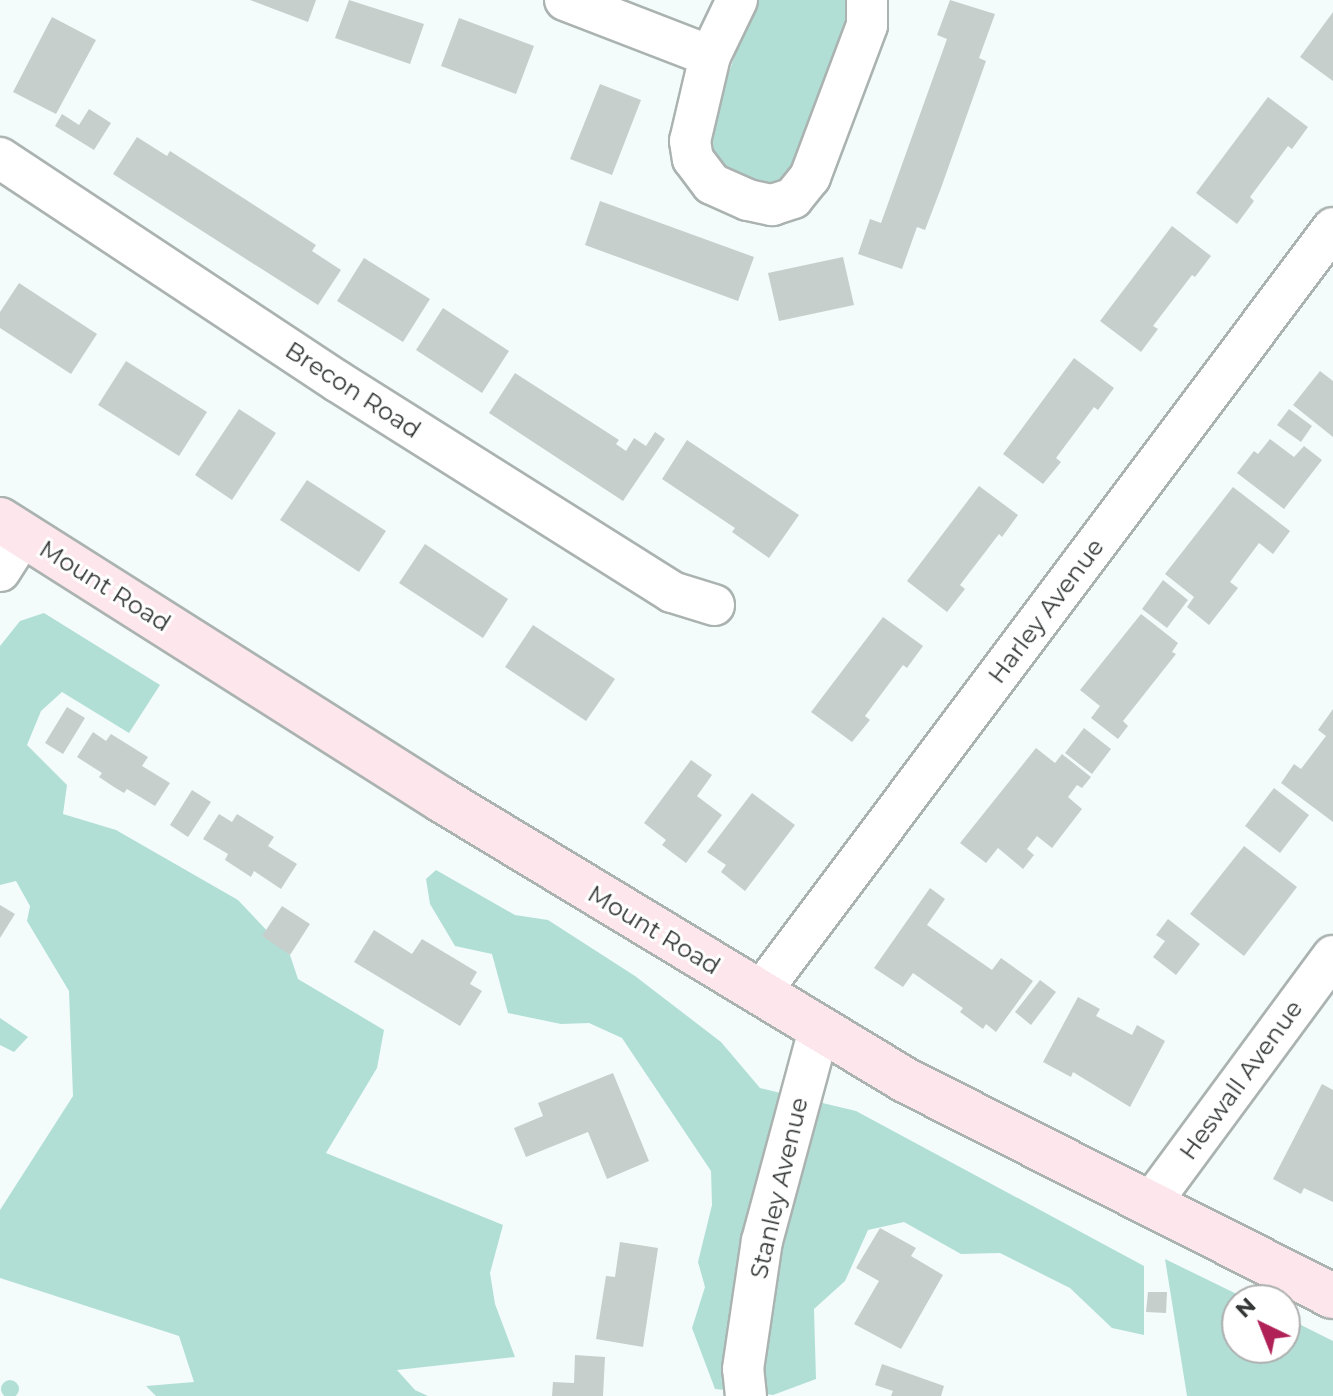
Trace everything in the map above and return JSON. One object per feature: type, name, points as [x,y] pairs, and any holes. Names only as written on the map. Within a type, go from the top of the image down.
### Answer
[{"type":"main road","name":"Mount Road","points":[[12,527],[442,800],[819,1030],[905,1080],[1333,1296]]},
{"type":"street","points":[[565,0],[710,56]]},
{"type":"street","points":[[737,0],[710,56],[693,120],[690,141],[693,159],[712,184],[748,200],[772,205],[793,198],[810,177],[867,25],[867,0]]},
{"type":"street","name":"Brecon Road","points":[[0,158],[337,381],[672,592],[714,605]]},
{"type":"street","name":"Harley Avenue","points":[[759,994],[1333,228]]},
{"type":"street","points":[[0,571],[12,527]]},
{"type":"street","name":"Heswall Avenue","points":[[1150,1204],[1333,956]]},
{"type":"street","name":"Stanley Avenue","points":[[746,1396],[743,1369],[762,1241],[819,1030]]},
{"type":"green space","points":[[756,0],[854,0],[856,10],[783,191],[716,172],[707,130]]},
{"type":"green space","points":[[44,613],[160,685],[129,733],[62,692],[41,711],[27,745],[67,785],[63,814],[116,830],[238,900],[290,955],[298,979],[384,1030],[377,1068],[326,1153],[503,1225],[490,1273],[495,1304],[515,1357],[397,1370],[415,1390],[428,1396],[156,1396],[146,1386],[194,1382],[179,1336],[0,1278],[0,1210],[73,1096],[69,991],[27,921],[30,906],[16,881],[0,885],[0,646],[20,621]]},
{"type":"green space","points":[[436,870],[515,915],[548,920],[635,976],[721,1042],[760,1088],[856,1111],[1144,1266],[1144,1335],[1112,1328],[1070,1288],[1000,1253],[961,1254],[904,1222],[868,1230],[845,1281],[814,1309],[816,1379],[773,1395],[715,1389],[692,1328],[705,1287],[698,1262],[712,1205],[711,1171],[622,1038],[589,1023],[561,1024],[508,1013],[492,954],[455,946],[430,904],[426,879]]},
{"type":"green space","points":[[0,1018],[28,1037],[14,1052],[0,1045]]},
{"type":"green space","points":[[1165,1259],[1221,1286],[1221,1364],[1301,1364],[1301,1325],[1333,1341],[1333,1396],[1187,1396]]},
{"type":"green space","points":[[10,1380],[19,1389],[10,1398],[1,1389]]},
{"type":"building","points":[[250,0],[316,0],[308,22]]},
{"type":"building","points":[[349,0],[424,24],[410,64],[335,38]]},
{"type":"building","points":[[950,0],[995,14],[979,58],[986,61],[941,188],[925,230],[917,227],[902,269],[858,254],[870,219],[881,223],[947,39],[937,35]]},
{"type":"building","points":[[1333,12],[1333,81],[1300,57]]},
{"type":"building","points":[[52,17],[96,40],[56,114],[13,92]]},
{"type":"building","points":[[459,18],[534,46],[516,94],[441,66]]},
{"type":"building","points":[[600,84],[641,100],[612,175],[570,159]]},
{"type":"building","points":[[1268,97],[1308,127],[1292,149],[1288,146],[1250,197],[1254,201],[1237,224],[1196,193]]},
{"type":"building","points":[[89,109],[111,123],[94,150],[55,126],[62,114],[79,125]]},
{"type":"building","points":[[137,137],[167,156],[170,151],[316,245],[312,251],[341,270],[318,305],[113,174]]},
{"type":"building","points":[[600,201],[754,257],[738,301],[585,245]]},
{"type":"building","points":[[1172,226],[1211,256],[1195,277],[1192,275],[1153,326],[1158,329],[1141,352],[1100,321]]},
{"type":"building","points":[[843,257],[854,305],[779,321],[768,273]]},
{"type":"building","points":[[364,258],[430,299],[403,342],[337,301]]},
{"type":"building","points":[[19,283],[97,334],[71,374],[0,328],[0,312]]},
{"type":"building","points":[[443,308],[509,351],[482,393],[416,350]]},
{"type":"building","points":[[1074,358],[1114,388],[1098,410],[1094,407],[1056,458],[1061,462],[1043,484],[1003,454]]},
{"type":"building","points":[[126,361],[207,412],[179,456],[98,405]]},
{"type":"building","points":[[1320,371],[1333,381],[1333,437],[1293,405]]},
{"type":"building","points":[[515,373],[619,440],[616,444],[626,451],[634,438],[646,446],[655,432],[665,439],[623,501],[489,413]]},
{"type":"building","points":[[239,409],[276,433],[232,500],[195,475]]},
{"type":"building","points":[[1289,409],[1312,426],[1301,442],[1277,425]]},
{"type":"building","points":[[1270,439],[1294,457],[1304,446],[1322,460],[1284,509],[1237,473],[1254,451],[1258,454]]},
{"type":"building","points":[[687,440],[799,515],[769,558],[732,532],[735,528],[662,479]]},
{"type":"building","points":[[307,480],[386,531],[359,572],[280,520]]},
{"type":"building","points":[[979,486],[1018,515],[1002,537],[999,534],[960,585],[965,589],[947,612],[907,581]]},
{"type":"building","points":[[1233,487],[1290,531],[1273,554],[1259,543],[1230,582],[1238,588],[1209,625],[1187,607],[1194,597],[1165,574]]},
{"type":"building","points":[[425,544],[508,599],[483,638],[399,583]]},
{"type":"building","points":[[1163,580],[1188,600],[1167,628],[1142,609]]},
{"type":"building","points":[[1141,614],[1178,643],[1172,652],[1176,654],[1123,721],[1128,726],[1118,739],[1091,718],[1100,706],[1080,690]]},
{"type":"building","points":[[883,617],[923,646],[907,668],[903,665],[865,716],[870,720],[852,742],[811,712]]},
{"type":"building","points":[[533,625],[615,679],[586,721],[505,667]]},
{"type":"building","points":[[67,707],[85,718],[63,754],[45,743]]},
{"type":"building","points":[[1333,709],[1333,822],[1281,783],[1294,764],[1301,769],[1326,736],[1318,730]]},
{"type":"building","points":[[1084,728],[1111,749],[1092,774],[1065,753]]},
{"type":"building","points":[[93,732],[106,741],[111,734],[148,757],[142,766],[170,783],[155,806],[127,789],[124,793],[114,787],[99,777],[102,773],[77,757]]},
{"type":"building","points":[[1036,748],[1055,763],[1062,754],[1091,777],[1082,788],[1077,785],[1068,797],[1082,809],[1052,848],[1037,836],[1027,849],[1034,855],[1023,869],[998,848],[986,863],[960,843]]},
{"type":"building","points":[[691,760],[712,775],[697,796],[722,815],[686,863],[662,845],[666,840],[644,823]]},
{"type":"building","points":[[1274,788],[1309,815],[1280,853],[1245,826]]},
{"type":"building","points":[[192,790],[211,802],[188,837],[170,825]]},
{"type":"building","points":[[752,793],[795,825],[745,891],[721,872],[726,865],[707,852]]},
{"type":"building","points":[[219,814],[232,822],[237,814],[274,837],[268,846],[297,864],[281,889],[254,871],[251,877],[225,860],[228,854],[203,839]]},
{"type":"building","points":[[1244,846],[1297,887],[1244,956],[1190,914]]},
{"type":"building","points":[[930,888],[945,899],[927,925],[992,970],[1001,958],[1033,981],[996,1032],[986,1024],[983,1029],[960,1012],[963,1008],[913,973],[903,987],[874,968]]},
{"type":"building","points":[[0,905],[15,914],[0,938]]},
{"type":"building","points":[[282,906],[310,924],[290,955],[262,936]]},
{"type":"building","points":[[1168,919],[1200,944],[1176,975],[1153,957],[1165,941],[1156,935]]},
{"type":"building","points":[[374,930],[412,954],[422,939],[477,972],[470,984],[482,991],[460,1026],[354,962]]},
{"type":"building","points":[[1040,980],[1056,992],[1031,1025],[1015,1012]]},
{"type":"building","points":[[1078,997],[1100,1009],[1096,1016],[1132,1035],[1137,1025],[1165,1041],[1130,1107],[1073,1072],[1071,1077],[1043,1062]]},
{"type":"building","points":[[613,1073],[649,1161],[607,1179],[588,1132],[526,1157],[514,1128],[543,1116],[538,1103]]},
{"type":"building","points":[[1322,1084],[1333,1090],[1333,1202],[1304,1188],[1301,1194],[1273,1179]]},
{"type":"building","points":[[880,1228],[916,1248],[911,1256],[943,1275],[901,1349],[854,1324],[879,1281],[856,1268]]},
{"type":"building","points":[[620,1242],[658,1248],[643,1347],[596,1339],[606,1276],[615,1277]]},
{"type":"building","points":[[1148,1292],[1167,1292],[1166,1313],[1146,1312]]},
{"type":"building","points":[[575,1355],[605,1357],[603,1396],[552,1396],[553,1382],[574,1383]]},
{"type":"building","points":[[882,1364],[944,1386],[941,1396],[891,1396],[893,1391],[875,1385]]}]
